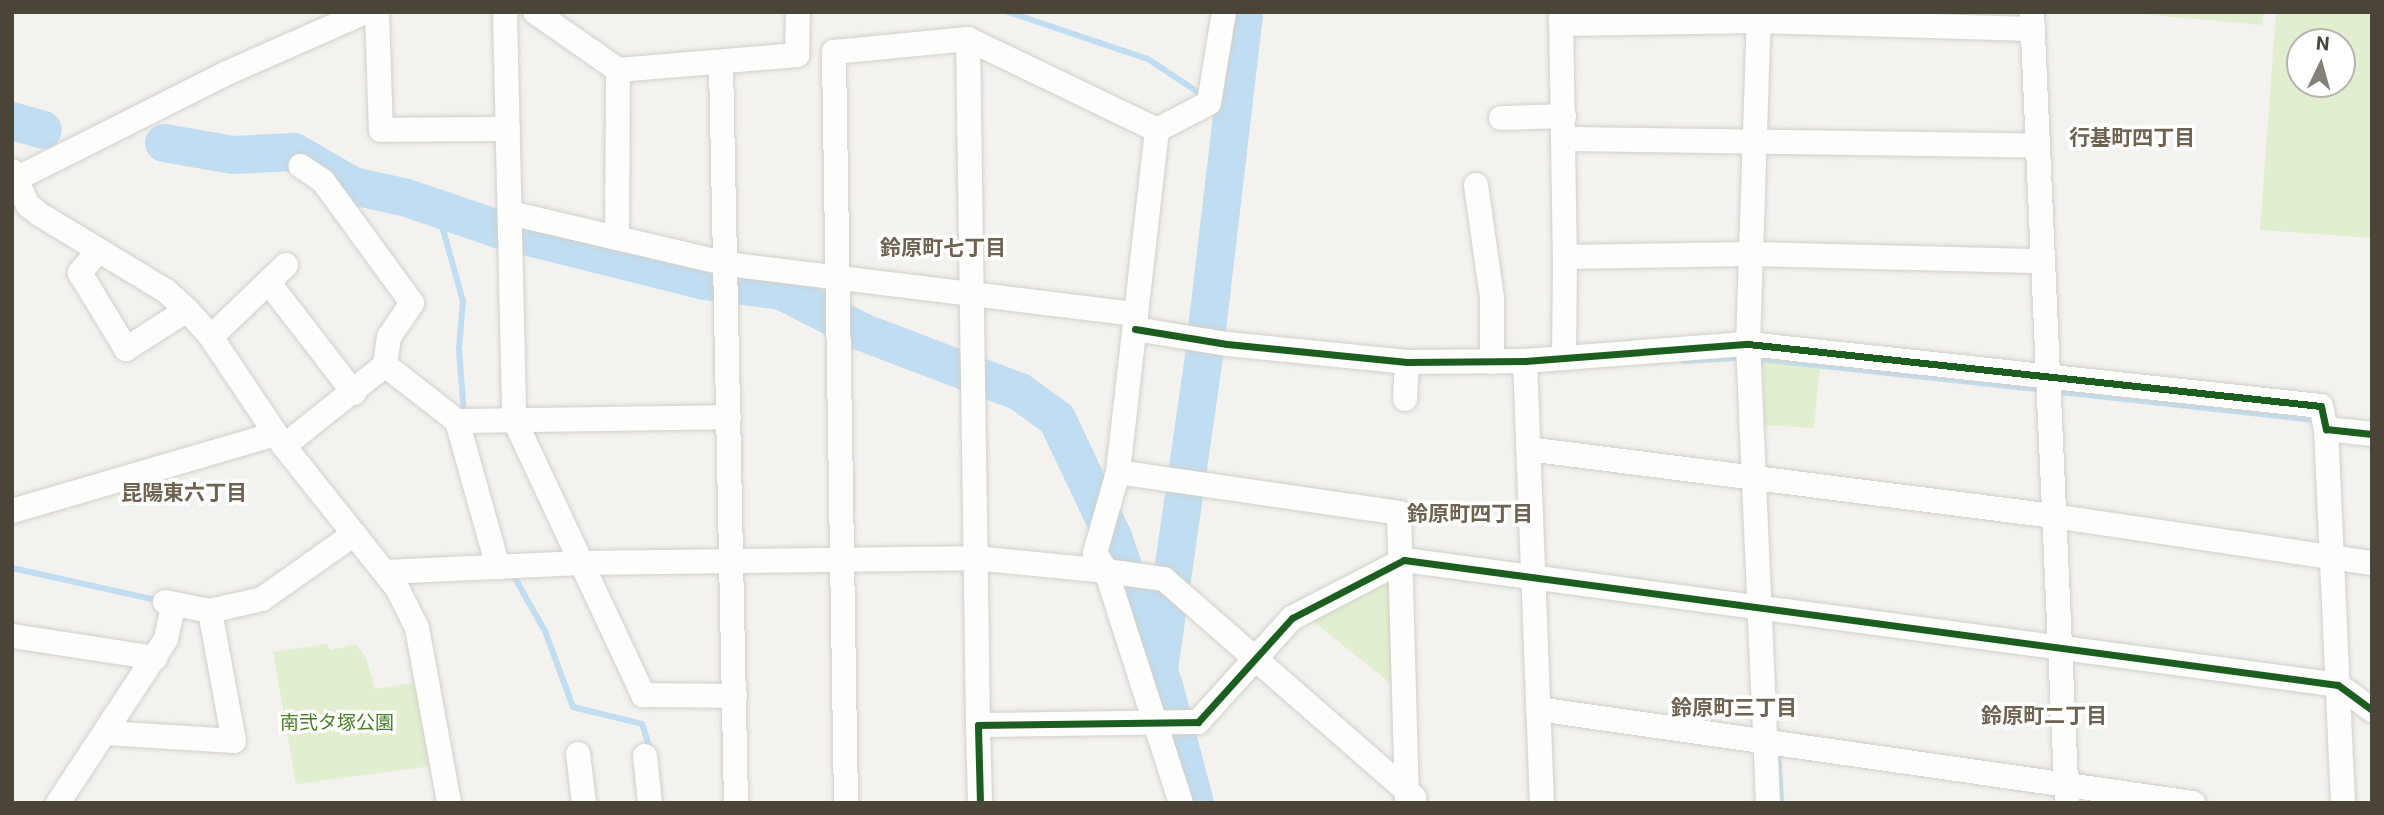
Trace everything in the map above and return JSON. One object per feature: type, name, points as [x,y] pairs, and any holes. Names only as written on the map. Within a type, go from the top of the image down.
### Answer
[{"type":"street","points":[[365,12],[227,73],[14,177],[28,205],[39,214],[166,291],[187,310],[211,337],[279,440],[407,602],[417,628],[449,803]]},
{"type":"street","points":[[377,12],[381,130],[508,129]]},
{"type":"street","points":[[505,12],[514,419],[643,695],[735,695]]},
{"type":"street","points":[[535,12],[618,70],[721,63],[968,39],[1157,130]]},
{"type":"street","points":[[797,55],[798,12]]},
{"type":"street","points":[[1157,130],[1209,103],[1220,15]]},
{"type":"street","points":[[1759,16],[1748,344],[1768,803]]},
{"type":"street","points":[[1564,357],[1561,18],[1759,16],[2032,21],[2067,793]]},
{"type":"street","points":[[968,39],[974,558],[980,803]]},
{"type":"street","points":[[834,52],[846,803]]},
{"type":"street","points":[[721,63],[736,803]]},
{"type":"street","points":[[617,238],[618,70]]},
{"type":"street","points":[[1501,118],[1564,128],[1754,139],[2038,146]]},
{"type":"street","points":[[1157,130],[1118,472],[1096,553],[1116,573],[1169,723],[1181,803]]},
{"type":"street","points":[[12,511],[279,440],[354,393],[385,365],[389,337],[412,303],[323,181],[301,166]]},
{"type":"street","points":[[1476,185],[1492,298],[1492,362]]},
{"type":"street","points":[[510,226],[617,238],[727,277],[838,278],[971,293],[1136,321],[1227,344],[1407,362],[1492,362],[1748,344],[2321,406],[2326,429],[2343,803]]},
{"type":"street","points":[[99,250],[80,273],[126,349],[187,310]]},
{"type":"street","points":[[1565,257],[1751,254],[2043,261]]},
{"type":"street","points":[[211,337],[278,274],[354,393]]},
{"type":"street","points":[[1525,360],[1530,576],[1542,803]]},
{"type":"street","points":[[1405,399],[1407,362]]},
{"type":"street","points":[[385,365],[457,421],[498,567]]},
{"type":"street","points":[[457,421],[729,417]]},
{"type":"street","points":[[2326,429],[2372,434]]},
{"type":"street","points":[[1528,449],[2053,516],[2372,563]]},
{"type":"street","points":[[1118,472],[1399,513],[1404,560],[1411,799]]},
{"type":"street","points":[[71,796],[106,733],[166,639],[169,604],[210,611],[262,599],[354,534]]},
{"type":"street","points":[[385,572],[581,564],[974,558],[1116,573],[1171,586],[1411,799]]},
{"type":"street","points":[[978,725],[1199,722],[1292,618],[1404,560],[2338,685],[2372,710]]},
{"type":"street","points":[[106,733],[234,741],[210,611]]},
{"type":"street","points":[[12,636],[155,658]]},
{"type":"street","points":[[1538,709],[1764,742],[2067,793],[2193,803]]},
{"type":"street","points":[[579,754],[584,803]]},
{"type":"street","points":[[645,756],[650,803]]},
{"type":"green space","points":[[2118,12],[2264,12],[2262,25]]},
{"type":"green space","points":[[2276,12],[2372,12],[2372,238],[2260,230]]},
{"type":"green space","points":[[1763,360],[1820,367],[1814,428],[1764,425]]},
{"type":"green space","points":[[1391,580],[1395,687],[1310,619]]},
{"type":"green space","name":"南弐タ塚公園","points":[[327,644],[331,650],[356,644],[366,658],[375,689],[424,681],[439,765],[296,784],[273,652]]},
{"type":"waterway","points":[[1008,12],[1148,59],[1204,96]]},
{"type":"waterway","points":[[1159,669],[1204,355],[1244,12]]},
{"type":"waterway","points":[[1213,101],[1230,110]]},
{"type":"waterway","points":[[12,121],[43,130]]},
{"type":"waterway","points":[[164,143],[233,155],[294,152],[353,186],[407,198],[501,230],[704,281],[782,291],[862,332],[1020,392],[1057,419],[1113,537],[1164,686],[1195,803]]},
{"type":"waterway","points":[[437,208],[463,301],[459,349],[464,416]]},
{"type":"waterway","points":[[1684,361],[1734,358]]},
{"type":"waterway","points":[[1760,364],[1760,359],[2037,389]]},
{"type":"waterway","points":[[2061,392],[2314,420]]},
{"type":"waterway","points":[[12,568],[161,601]]},
{"type":"waterway","points":[[512,573],[545,631],[573,707],[642,724],[651,751]]},
{"type":"waterway","points":[[1778,751],[1781,803]]},
{"type":"cycle path","points":[[1135,329],[1227,344],[1407,362],[1525,361],[1748,344],[2321,406],[2326,429],[2372,434]]},
{"type":"cycle path","points":[[980,803],[978,725],[1198,722],[1292,618],[1404,560],[2338,685],[2372,710]]},
{"type":"district","name":"行基町四丁目","points":[[2132,138]]},
{"type":"district","name":"鈴原町七丁目","points":[[943,248]]},
{"type":"district","name":"昆陽東六丁目","points":[[184,493]]},
{"type":"district","name":"鈴原町四丁目","points":[[1470,514]]},
{"type":"district","name":"鈴原町三丁目","points":[[1734,708]]},
{"type":"district","name":"鈴原町二丁目","points":[[2044,716]]}]
